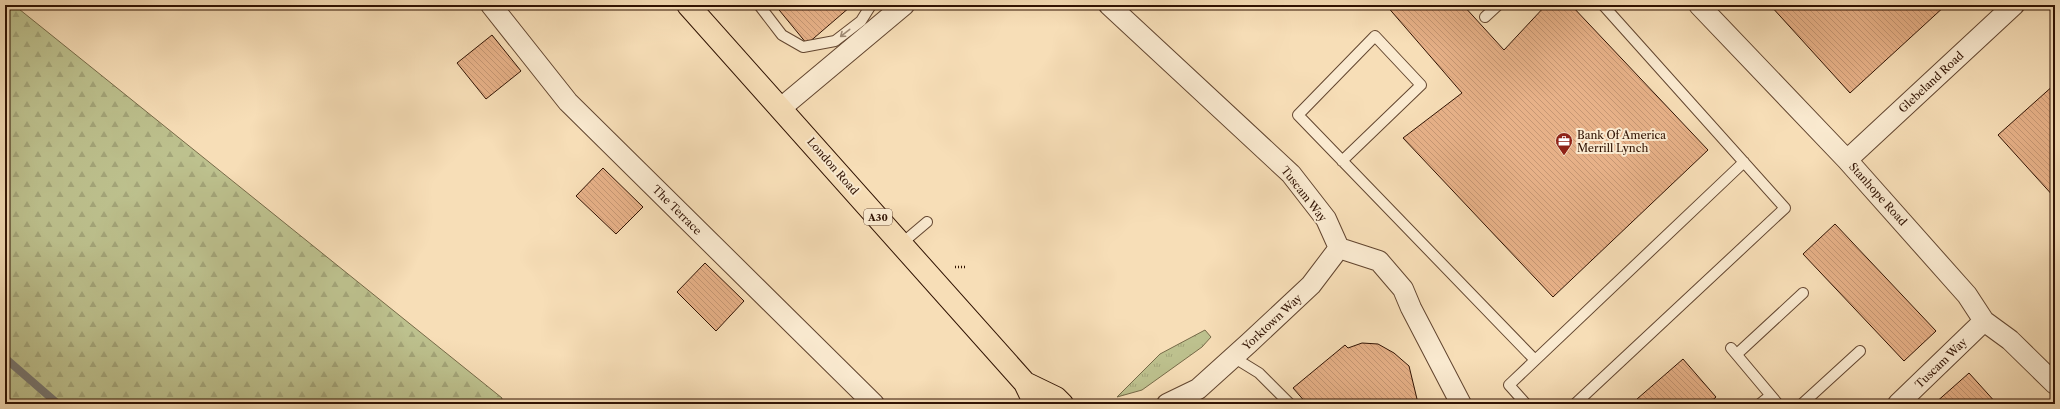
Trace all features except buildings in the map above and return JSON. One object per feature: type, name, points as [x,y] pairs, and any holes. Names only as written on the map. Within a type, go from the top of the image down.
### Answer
[{"type":"main road","name":"London Road","points":[[688,5],[1025,383],[1035,404]]},
{"type":"main road","name":"London Road","points":[[1025,383],[1056,398],[1062,404]]},
{"type":"street","name":"The Terrace","points":[[491,5],[568,102],[874,404]]},
{"type":"street","points":[[781,108],[904,5]]},
{"type":"street","name":"Tuscam Way","points":[[1110,5],[1291,174],[1326,219],[1339,248]]},
{"type":"street","name":"Stanhope Road","points":[[1699,5],[1847,160],[1967,295],[1984,321],[2010,340],[2055,384]]},
{"type":"street","name":"Glebeland Road","points":[[1847,160],[2014,5]]},
{"type":"street","points":[[1339,248],[1378,261],[1404,289],[1418,322],[1461,404]]},
{"type":"street","name":"Yorktown Way","points":[[1167,404],[1193,397],[1311,285],[1339,248]]},
{"type":"street","name":"Tuscam Way","points":[[1898,404],[1984,321]]},
{"type":"lane","points":[[759,5],[782,35],[803,47],[835,42],[860,21],[871,5]]},
{"type":"lane","points":[[1486,17],[1498,5]]},
{"type":"lane","points":[[1575,404],[1785,208],[1603,5]]},
{"type":"lane","points":[[1342,160],[1421,85],[1375,36],[1298,115],[1535,360]]},
{"type":"lane","points":[[1526,404],[1509,385],[1744,162]]},
{"type":"lane","points":[[901,244],[927,222]]},
{"type":"lane","points":[[1778,404],[1734,351],[1803,293]]},
{"type":"lane","points":[[1802,404],[1860,351]]},
{"type":"lane","points":[[1234,357],[1259,373],[1290,404]]},
{"type":"lane","points":[[1760,404],[1770,396]]},
{"type":"green space","points":[[5,5],[14,5],[502,398],[501,404],[5,404]]},
{"type":"green space","points":[[1205,330],[1211,337],[1202,347],[1142,390],[1117,397],[1160,354]]},
{"type":"waterway","points":[[5,358],[58,404]]},
{"type":"place","name":"Bank Of America Merrill Lynch","points":[[1564,156]]}]
